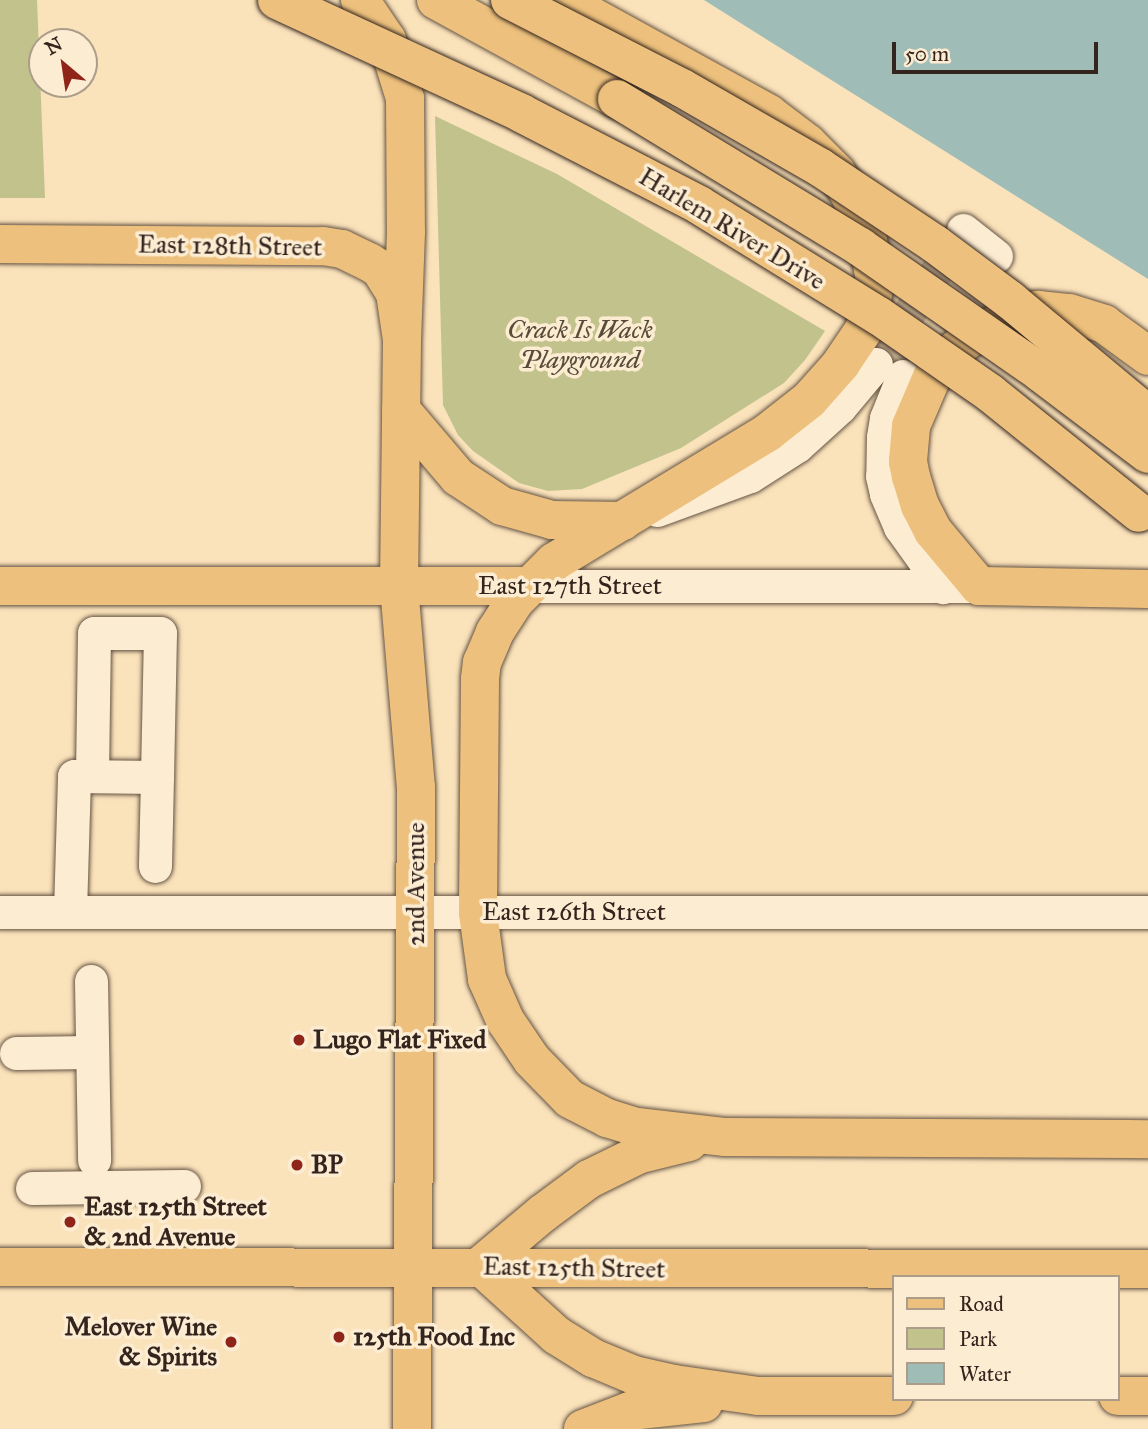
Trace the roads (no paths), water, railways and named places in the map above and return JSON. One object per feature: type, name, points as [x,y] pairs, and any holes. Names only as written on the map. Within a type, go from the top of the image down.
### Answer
[{"type":"main road","name":"Harlem River Drive","points":[[277,0],[569,136],[699,205],[879,316],[990,393],[1143,517]]},
{"type":"main road","points":[[360,0],[387,40],[405,98],[406,232],[402,340]]},
{"type":"main road","points":[[436,0],[543,56],[809,214],[1032,366],[1148,454]]},
{"type":"main road","points":[[510,0],[682,88],[831,175],[935,244],[1010,300],[1148,415]]},
{"type":"main road","points":[[562,0],[716,83],[798,135],[823,158],[842,182],[866,233],[874,267],[873,299],[863,331],[841,364],[809,400],[767,433],[554,562],[528,586],[503,617],[481,669],[478,913],[488,979],[505,1020],[532,1060],[570,1099],[607,1118],[637,1127],[725,1137],[1148,1139]]},
{"type":"main road","name":"East 128th Street","points":[[0,244],[306,244],[342,249],[369,262],[387,280],[395,293],[402,340]]},
{"type":"main road","points":[[961,586],[917,499],[908,461],[911,426],[932,377],[955,349],[971,337],[1000,322],[1038,310],[1069,313],[1104,324],[1148,356]]},
{"type":"main road","name":"2nd Avenue","points":[[402,340],[399,586],[416,786],[412,1429]]},
{"type":"main road","points":[[401,410],[458,477],[502,506],[552,520],[625,521]]},
{"type":"main road","name":"East 127th Street","points":[[0,586],[528,586]]},
{"type":"main road","name":"East 127th Street","points":[[961,586],[1144,589]]},
{"type":"main road","points":[[725,1137],[667,1146],[615,1165],[589,1179],[543,1213],[480,1266],[556,1335],[593,1359],[654,1381],[758,1396]]},
{"type":"main road","name":"East 125th Street","points":[[0,1267],[480,1266],[607,1271],[1148,1269]]},
{"type":"main road","points":[[583,1429],[630,1411],[758,1396],[892,1396]]},
{"type":"main road","points":[[1120,1396],[1148,1396]]},
{"type":"street","points":[[963,230],[996,256]]},
{"type":"street","points":[[625,521],[720,489],[773,462],[890,370],[892,399],[883,437],[886,494],[909,542],[961,586]]},
{"type":"street","name":"East 127th Street","points":[[528,586],[961,586]]},
{"type":"street","points":[[92,776],[94,633],[160,633],[155,866]]},
{"type":"street","points":[[70,912],[74,776],[157,777]]},
{"type":"street","name":"East 126th Street","points":[[0,912],[1148,912]]},
{"type":"street","points":[[91,981],[94,1160]]},
{"type":"street","points":[[16,1053],[92,1052]]},
{"type":"street","points":[[32,1188],[184,1186]]},
{"type":"water","points":[[704,0],[1148,0],[1148,279],[951,155]]},
{"type":"tunnel","points":[[876,364],[961,234]]},
{"type":"tunnel","points":[[910,367],[995,257]]},
{"type":"place","name":"Lugo Flat Fixed","points":[[299,1040]]},
{"type":"place","name":"BP","points":[[297,1165]]},
{"type":"place","name":"East 125th Street & 2nd Avenue","points":[[70,1222]]},
{"type":"place","name":"125th Food Inc","points":[[339,1337]]},
{"type":"place","name":"Melover Wine & Spirits","points":[[231,1342]]},
{"type":"park label","name":"Crack Is Wack Playground","points":[[580,345]]}]
